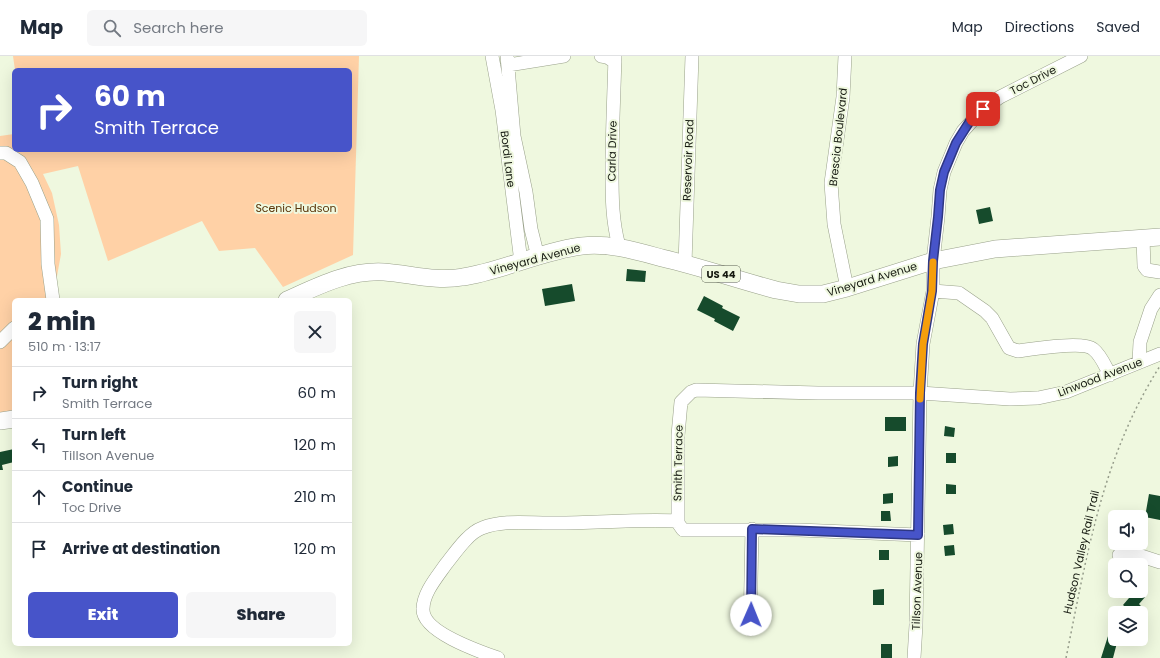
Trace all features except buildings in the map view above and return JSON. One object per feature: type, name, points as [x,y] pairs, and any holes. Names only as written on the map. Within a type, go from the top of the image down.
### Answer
[{"type":"main road","name":"Vineyard Avenue","points":[[291,298],[331,280],[354,274],[385,272],[440,279],[462,278],[582,246],[619,246],[776,290],[799,294],[823,294],[933,261],[995,249],[1160,237]]},
{"type":"main road","points":[[0,421],[12,419]]},
{"type":"street","name":"Bordi Lane","points":[[492,56],[502,110],[521,262]]},
{"type":"street","points":[[538,257],[531,229],[526,192],[514,136],[507,60],[564,56]]},
{"type":"street","points":[[601,56],[615,59]]},
{"type":"street","name":"Reservoir Road","points":[[685,264],[692,56]]},
{"type":"street","name":"Brescia Boulevard","points":[[845,56],[843,97],[831,183],[834,224],[847,288]]},
{"type":"street","name":"Toc Drive","points":[[933,261],[941,184],[953,150],[963,131],[983,109],[1000,97],[1081,56]]},
{"type":"street","name":"Carla Drive","points":[[615,59],[612,147],[612,212],[613,227],[619,246]]},
{"type":"street","points":[[0,153],[6,153],[20,162],[32,183],[47,219],[48,264],[53,298]]},
{"type":"street","points":[[1143,239],[1144,266],[1147,270],[1160,272]]},
{"type":"street","name":"Tillson Avenue","points":[[914,658],[916,625],[920,393],[923,344],[932,291],[933,261]]},
{"type":"street","points":[[932,291],[958,292],[985,311],[992,318],[1009,348],[1018,351],[1088,346],[1094,349],[1110,375]]},
{"type":"street","points":[[1149,358],[1140,342],[1151,309],[1160,296]]},
{"type":"street","points":[[0,342],[12,330]]},
{"type":"street","name":"Linwood Avenue","points":[[920,393],[1010,399],[1038,398],[1066,392],[1149,358]]},
{"type":"street","name":"Smith Terrace","points":[[678,521],[678,435],[680,407],[681,402],[691,392],[696,390],[728,390],[818,393],[920,393]]},
{"type":"street","points":[[498,658],[476,651],[444,634],[432,626],[422,610],[425,596],[436,577],[464,541],[480,528],[505,522],[556,523],[642,520],[678,521],[679,526],[683,530],[752,529],[918,535]]},
{"type":"street","points":[[750,629],[752,529]]},
{"type":"street","points":[[1120,555],[1135,554],[1160,562]]},
{"type":"path","name":"Hudson Valley Rail Trail","points":[[1066,658],[1089,545],[1101,496],[1129,424],[1160,366]]},
{"type":"green space","name":"Scenic Hudson","points":[[13,56],[359,56],[353,255],[283,287],[255,248],[219,251],[202,221],[108,261],[78,166],[43,174],[52,193],[59,225],[61,254],[55,287],[59,298],[12,298],[12,419],[0,421],[0,136],[12,134],[12,152],[352,152],[352,68],[15,68]]},
{"type":"slow traffic","points":[[920,399],[923,344],[932,291],[933,262]]},
{"type":"route","points":[[751,615],[752,529],[918,535],[920,393],[923,344],[932,291],[933,261],[940,190],[944,172],[956,143],[970,121],[983,109]]}]
